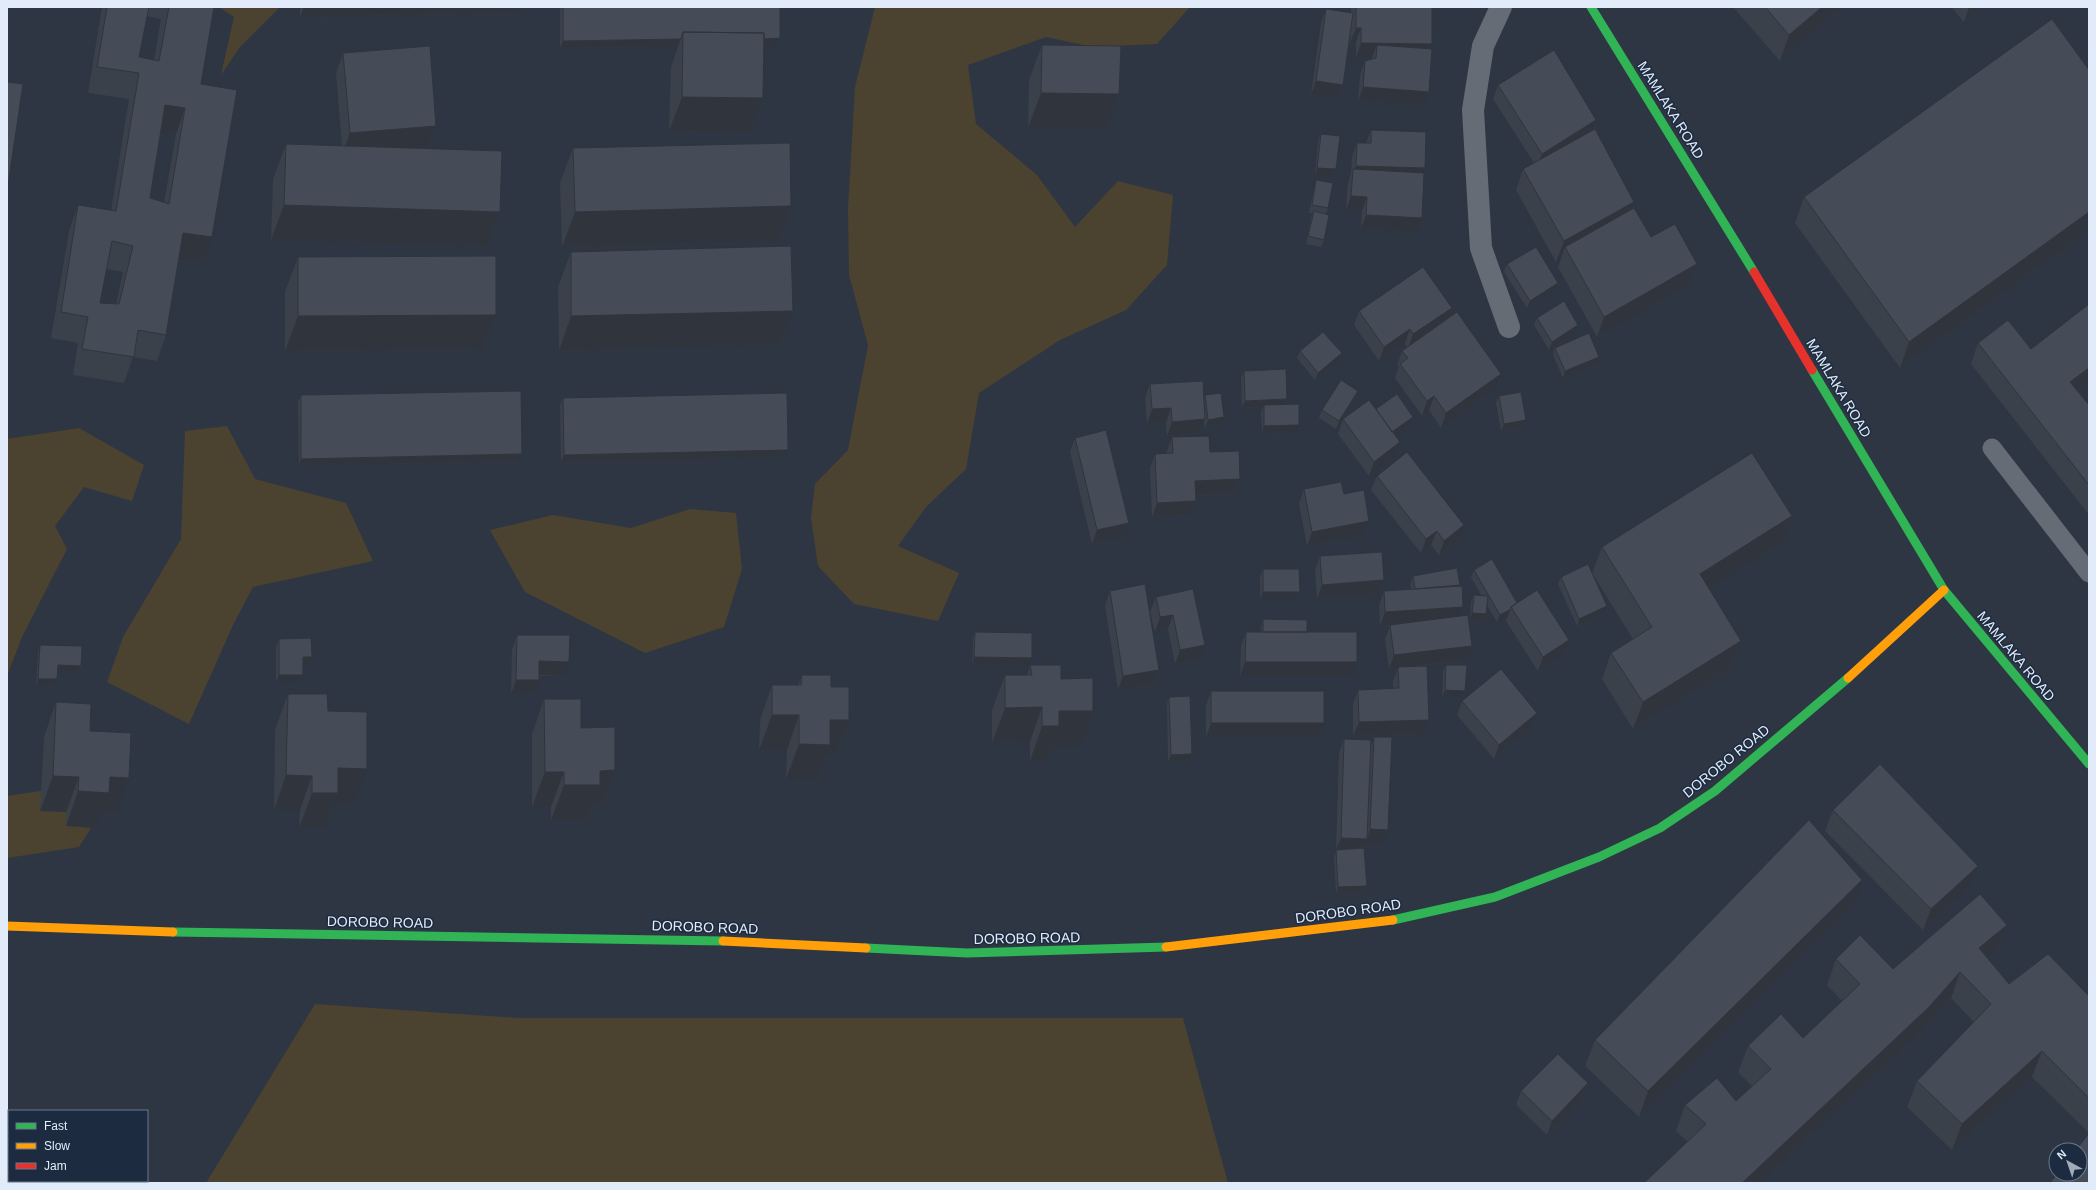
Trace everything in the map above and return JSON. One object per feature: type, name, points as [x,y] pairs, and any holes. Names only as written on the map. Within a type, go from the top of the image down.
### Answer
[{"type":"street","points":[[1501,7],[1483,46],[1473,110],[1481,248],[1508,327]]},
{"type":"street","name":"MAMLAKA ROAD","points":[[1591,7],[1706,192],[1944,590],[2024,688],[2089,764]]},
{"type":"street","name":"DOROBO ROAD","points":[[7,926],[160,932],[700,940],[967,953],[1151,949],[1393,920],[1495,897],[1599,858],[1660,828],[1715,791],[1844,681],[1944,590]]},
{"type":"lane","points":[[1992,448],[2089,573]]},
{"type":"shaded area","points":[[219,7],[280,7],[240,47],[221,75],[234,17]]},
{"type":"shaded area","points":[[875,7],[1190,7],[1157,44],[1093,47],[1046,37],[968,65],[976,124],[1037,175],[1075,227],[1118,181],[1173,195],[1167,265],[1126,310],[1060,340],[979,393],[966,469],[926,507],[898,546],[959,573],[938,621],[854,604],[818,566],[811,518],[815,484],[848,450],[868,345],[849,275],[848,208],[855,87]]},
{"type":"shaded area","points":[[227,426],[255,479],[346,503],[373,561],[253,587],[233,625],[189,724],[107,682],[123,637],[181,539],[185,431]]},
{"type":"shaded area","points":[[79,428],[144,465],[132,501],[84,487],[55,526],[67,549],[22,637],[7,676],[7,439]]},
{"type":"shaded area","points":[[690,509],[736,513],[742,569],[724,627],[645,653],[525,592],[490,530],[553,515],[631,528]]},
{"type":"shaded area","points":[[53,789],[108,801],[79,847],[7,858],[7,796]]},
{"type":"shaded area","points":[[315,1004],[519,1018],[1183,1018],[1228,1183],[206,1183]]},
{"type":"building","points":[[107,7],[149,7],[139,57],[159,61],[169,7],[214,7],[201,84],[237,90],[212,237],[183,233],[166,335],[138,330],[134,357],[82,349],[88,317],[61,312],[78,205],[116,211],[139,73],[97,67]],"holes":[[[165,105],[185,108],[169,204],[150,198]],[[112,241],[133,246],[119,304],[100,303]]]},
{"type":"building","points":[[563,7],[780,7],[780,38],[764,39],[764,33],[683,32],[681,39],[563,41]]},
{"type":"building","points":[[1356,7],[1432,7],[1432,44],[1361,43],[1361,28],[1356,28]]},
{"type":"building","points":[[1765,7],[1822,7],[1789,35]]},
{"type":"building","points":[[1326,9],[1353,13],[1343,85],[1316,81]]},
{"type":"building","points":[[2052,19],[2089,70],[2089,212],[1909,342],[1804,197]]},
{"type":"building","points":[[683,32],[764,33],[763,98],[682,97]]},
{"type":"building","points":[[1042,45],[1121,46],[1119,94],[1041,93]]},
{"type":"building","points":[[1377,45],[1432,49],[1429,92],[1363,87],[1365,61],[1376,58]]},
{"type":"building","points":[[430,46],[436,126],[350,133],[343,53]]},
{"type":"building","points":[[1554,50],[1596,120],[1542,154],[1498,85]]},
{"type":"building","points":[[7,82],[23,84],[7,192]]},
{"type":"building","points":[[1595,129],[1634,202],[1564,241],[1523,169]]},
{"type":"building","points":[[1371,130],[1426,132],[1425,168],[1356,166],[1357,143],[1371,143]]},
{"type":"building","points":[[1321,134],[1340,136],[1336,169],[1317,168]]},
{"type":"building","points":[[790,143],[791,206],[575,212],[573,148]]},
{"type":"building","points":[[286,144],[502,151],[500,212],[284,205]]},
{"type":"building","points":[[1353,169],[1424,173],[1422,218],[1366,215],[1367,197],[1351,196]]},
{"type":"building","points":[[1316,180],[1333,183],[1328,208],[1312,205]]},
{"type":"building","points":[[1634,208],[1651,237],[1675,224],[1697,264],[1604,317],[1565,247]]},
{"type":"building","points":[[1314,211],[1329,215],[1324,240],[1308,236]]},
{"type":"building","points":[[791,246],[793,311],[571,316],[571,252]]},
{"type":"building","points":[[1536,247],[1558,283],[1530,301],[1507,264]]},
{"type":"building","points":[[496,256],[496,315],[298,316],[298,257]]},
{"type":"building","points":[[1423,267],[1452,308],[1413,334],[1410,329],[1384,347],[1359,311]]},
{"type":"building","points":[[1564,301],[1578,325],[1552,342],[1537,318]]},
{"type":"building","points":[[2089,304],[2089,368],[2070,382],[2089,405],[2089,485],[1978,343],[2008,320],[2031,349]]},
{"type":"building","points":[[1457,312],[1501,374],[1446,413],[1434,396],[1427,401],[1400,364],[1408,358],[1402,351]]},
{"type":"building","points":[[1323,332],[1342,353],[1318,373],[1300,351]]},
{"type":"building","points":[[1589,333],[1599,357],[1565,371],[1555,348]]},
{"type":"building","points":[[1286,369],[1287,399],[1245,401],[1244,371]]},
{"type":"building","points":[[1341,380],[1358,391],[1339,421],[1322,410]]},
{"type":"building","points":[[1203,381],[1205,419],[1172,422],[1171,408],[1152,409],[1150,384]]},
{"type":"building","points":[[521,391],[522,454],[301,459],[301,395]]},
{"type":"building","points":[[1521,392],[1526,420],[1504,424],[1499,396]]},
{"type":"building","points":[[787,393],[788,450],[564,455],[563,398]]},
{"type":"building","points":[[1221,393],[1224,417],[1208,420],[1205,395]]},
{"type":"building","points":[[1397,394],[1413,417],[1392,432],[1376,409]]},
{"type":"building","points":[[1369,400],[1400,442],[1374,462],[1343,419]]},
{"type":"building","points":[[1299,404],[1299,425],[1264,426],[1264,405]]},
{"type":"building","points":[[1106,430],[1129,523],[1097,530],[1075,438]]},
{"type":"building","points":[[1209,436],[1210,452],[1239,451],[1240,479],[1195,481],[1196,501],[1157,503],[1155,454],[1173,453],[1172,437]]},
{"type":"building","points":[[1407,452],[1464,525],[1444,541],[1437,531],[1426,539],[1377,476]]},
{"type":"building","points":[[1752,453],[1792,516],[1700,574],[1741,641],[1643,702],[1611,653],[1652,627],[1602,547]]},
{"type":"building","points":[[1341,482],[1344,494],[1364,490],[1369,521],[1312,532],[1304,489]]},
{"type":"building","points":[[1382,552],[1384,580],[1322,585],[1320,556]]},
{"type":"building","points":[[1492,559],[1517,603],[1511,607],[1511,609],[1500,615],[1474,570]]},
{"type":"building","points":[[1588,564],[1607,606],[1579,619],[1561,577]]},
{"type":"building","points":[[1457,568],[1460,585],[1415,589],[1413,576]]},
{"type":"building","points":[[1263,569],[1299,569],[1300,592],[1263,592]]},
{"type":"building","points":[[1145,584],[1159,670],[1123,676],[1110,591]]},
{"type":"building","points":[[1462,586],[1463,607],[1385,612],[1384,591]]},
{"type":"building","points":[[1193,589],[1205,645],[1180,650],[1173,615],[1160,617],[1156,597]]},
{"type":"building","points":[[1537,590],[1569,640],[1543,657],[1511,607]]},
{"type":"building","points":[[1474,595],[1488,596],[1486,614],[1472,613]]},
{"type":"building","points":[[1468,615],[1472,646],[1394,655],[1390,625]]},
{"type":"building","points":[[1263,619],[1307,620],[1307,632],[1263,632]]},
{"type":"building","points":[[975,632],[1032,633],[1032,658],[974,657]]},
{"type":"building","points":[[1246,632],[1357,632],[1357,662],[1245,662]]},
{"type":"building","points":[[517,635],[570,635],[569,662],[539,661],[539,680],[516,680]]},
{"type":"building","points":[[311,638],[312,657],[303,657],[303,675],[279,675],[279,639]]},
{"type":"building","points":[[40,645],[82,646],[81,666],[58,665],[57,679],[38,679]]},
{"type":"building","points":[[1030,665],[1061,665],[1061,679],[1093,678],[1093,711],[1059,711],[1059,726],[1042,726],[1042,707],[1005,708],[1005,675],[1032,675]]},
{"type":"building","points":[[1446,665],[1467,665],[1465,691],[1445,690]]},
{"type":"building","points":[[1427,666],[1429,720],[1359,722],[1358,690],[1399,688],[1398,667]]},
{"type":"building","points":[[1501,669],[1537,713],[1499,745],[1462,701]]},
{"type":"building","points":[[802,675],[831,675],[831,687],[849,687],[849,720],[830,720],[830,745],[799,744],[799,715],[772,715],[772,685],[801,685]]},
{"type":"building","points":[[1211,691],[1324,691],[1324,723],[1211,723]]},
{"type":"building","points":[[288,694],[327,694],[328,711],[367,712],[367,769],[338,768],[338,793],[312,793],[312,776],[286,775]]},
{"type":"building","points":[[1190,696],[1192,754],[1171,755],[1169,697]]},
{"type":"building","points":[[544,699],[581,699],[581,728],[615,727],[615,770],[600,771],[600,785],[564,785],[564,772],[545,772]]},
{"type":"building","points":[[56,702],[91,704],[90,731],[131,733],[129,778],[110,777],[109,793],[78,791],[79,777],[53,776]]},
{"type":"building","points":[[1374,737],[1392,737],[1388,830],[1370,829]]},
{"type":"building","points":[[1344,739],[1371,740],[1367,839],[1341,838]]},
{"type":"building","points":[[1880,764],[1978,866],[1931,909],[1833,810]]},
{"type":"building","points":[[1809,820],[1862,880],[1648,1091],[1595,1040]]},
{"type":"building","points":[[1364,848],[1367,886],[1338,887],[1336,850]]},
{"type":"building","points":[[1980,894],[2007,925],[1979,948],[2009,984],[2048,954],[2089,996],[2089,1098],[2042,1051],[1962,1124],[1917,1081],[1991,1004],[1960,972],[1929,1007],[1742,1183],[1644,1183],[1706,1124],[1685,1105],[1717,1078],[1736,1101],[1771,1069],[1748,1046],[1781,1014],[1803,1038],[1860,984],[1836,959],[1860,935],[1893,969]]},
{"type":"building","points":[[1558,1054],[1588,1083],[1552,1121],[1521,1091]]},
{"type":"building","points":[[2089,1133],[2089,1183],[2050,1183],[2088,1182],[2088,1142],[2082,1142]]},
{"type":"traffic: fast","points":[[1591,7],[1754,272]]},
{"type":"traffic: fast","points":[[1812,370],[1944,590],[2089,764]]},
{"type":"traffic: fast","points":[[1393,920],[1495,897],[1599,857],[1660,828],[1715,791],[1848,678]]},
{"type":"traffic: fast","points":[[173,932],[723,941]]},
{"type":"traffic: fast","points":[[866,948],[967,953],[1166,947]]},
{"type":"traffic: slow","points":[[1848,678],[1944,590]]},
{"type":"traffic: slow","points":[[1166,947],[1393,920]]},
{"type":"traffic: slow","points":[[7,926],[173,932]]},
{"type":"traffic: slow","points":[[723,941],[866,948]]},
{"type":"traffic: jam","points":[[1754,272],[1812,370]]}]
